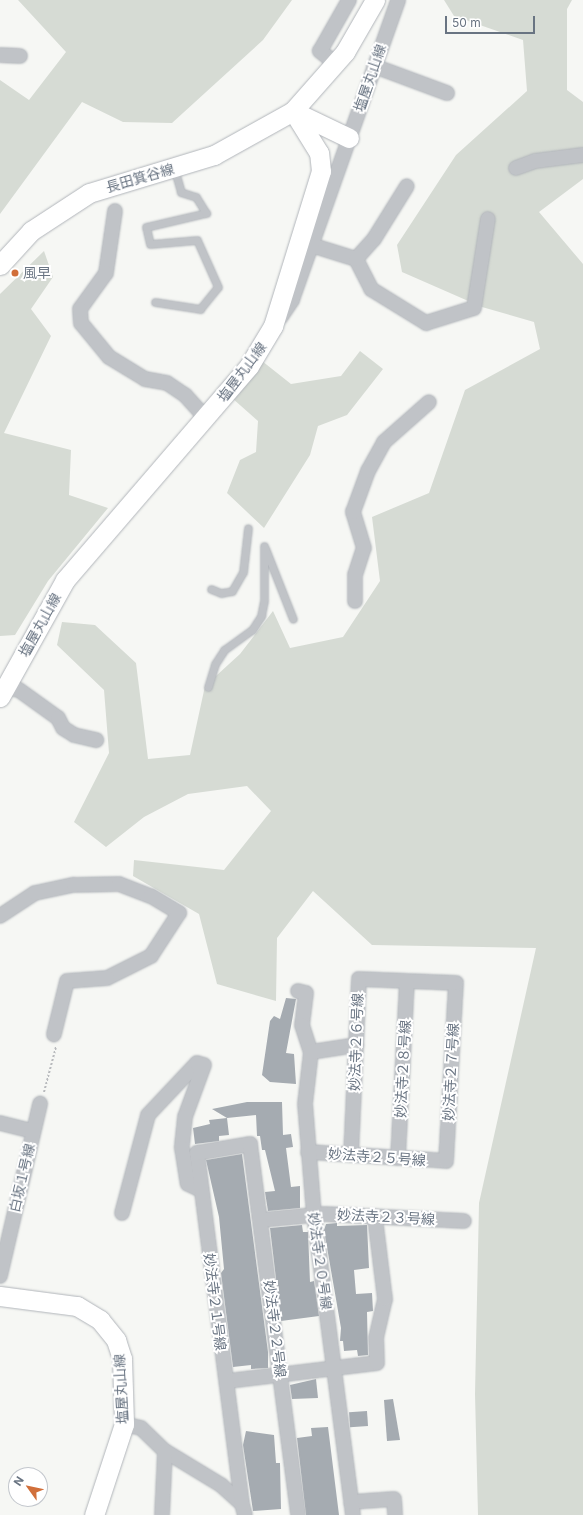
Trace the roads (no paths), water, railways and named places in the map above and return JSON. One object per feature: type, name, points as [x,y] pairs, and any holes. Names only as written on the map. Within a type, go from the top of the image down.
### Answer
[{"type":"street","points":[[336,64],[320,51],[349,0]]},
{"type":"street","name":"長田箕谷線","points":[[0,265],[31,231],[88,193],[174,168],[235,146],[293,112],[336,64],[375,0]]},
{"type":"street","name":"塩屋丸山線","points":[[2,689],[65,580],[206,418],[249,366],[292,300],[398,0]]},
{"type":"street","points":[[0,55],[20,56]]},
{"type":"street","points":[[374,66],[447,93]]},
{"type":"street","points":[[293,112],[349,138]]},
{"type":"street","points":[[274,326],[321,171],[319,153],[293,112]]},
{"type":"street","points":[[516,168],[534,156],[583,155]]},
{"type":"street","points":[[356,259],[378,233],[407,186]]},
{"type":"street","points":[[115,211],[106,273],[80,309],[81,323],[109,357],[145,380],[167,383],[185,395],[206,418]]},
{"type":"street","points":[[311,245],[356,259],[372,288],[426,323],[474,308],[490,228],[488,219]]},
{"type":"street","points":[[355,601],[355,575],[364,548],[353,512],[366,478],[384,442],[429,402]]},
{"type":"street","points":[[2,689],[19,690],[58,718],[62,728],[74,735],[96,740]]},
{"type":"street","points":[[0,916],[35,893],[74,885],[119,884],[151,896],[179,912],[150,956],[107,978],[67,981],[54,1034]]},
{"type":"street","name":"妙法寺２６号線","points":[[351,1155],[359,979],[456,983]]},
{"type":"street","name":"妙法寺２８号線","points":[[398,1158],[407,981]]},
{"type":"street","name":"妙法寺２７号線","points":[[446,1161],[456,983]]},
{"type":"street","points":[[298,991],[306,993],[302,1025],[311,1052],[356,1045]]},
{"type":"street","name":"妙法寺２０号線","points":[[311,1052],[305,1104],[308,1152],[314,1215],[335,1368],[352,1509]]},
{"type":"street","points":[[122,1213],[148,1115],[197,1063],[204,1065],[185,1117],[182,1148],[188,1184],[201,1190]]},
{"type":"street","name":"白坂１号線","points":[[0,1276],[40,1104]]},
{"type":"street","points":[[0,1123],[33,1131]]},
{"type":"street","name":"妙法寺２１号線","points":[[244,1510],[197,1154],[250,1144]]},
{"type":"street","name":"妙法寺２２号線","points":[[250,1144],[298,1515]]},
{"type":"street","name":"妙法寺２５号線","points":[[308,1152],[446,1161]]},
{"type":"street","name":"妙法寺２３号線","points":[[261,1220],[314,1215],[464,1222]]},
{"type":"street","points":[[228,1381],[377,1363],[376,1338],[385,1299],[375,1217]]},
{"type":"street","name":"塩屋丸山線","points":[[0,1296],[77,1306],[108,1328],[122,1359],[124,1424],[94,1515]]},
{"type":"street","points":[[124,1424],[140,1428],[165,1451],[208,1476],[244,1510]]},
{"type":"street","points":[[162,1515],[165,1451]]},
{"type":"street","points":[[352,1509],[394,1499],[395,1515]]},
{"type":"lane","points":[[155,302],[200,308],[218,287],[197,240],[150,244],[146,228],[206,213],[196,197],[181,192],[174,168]]},
{"type":"lane","points":[[211,589],[221,593],[232,591],[243,572],[248,528]]},
{"type":"lane","points":[[208,687],[214,664],[224,650],[252,630],[261,616],[264,600],[264,546],[292,619]]},
{"type":"place","name":"風早","points":[[15,273]]}]
